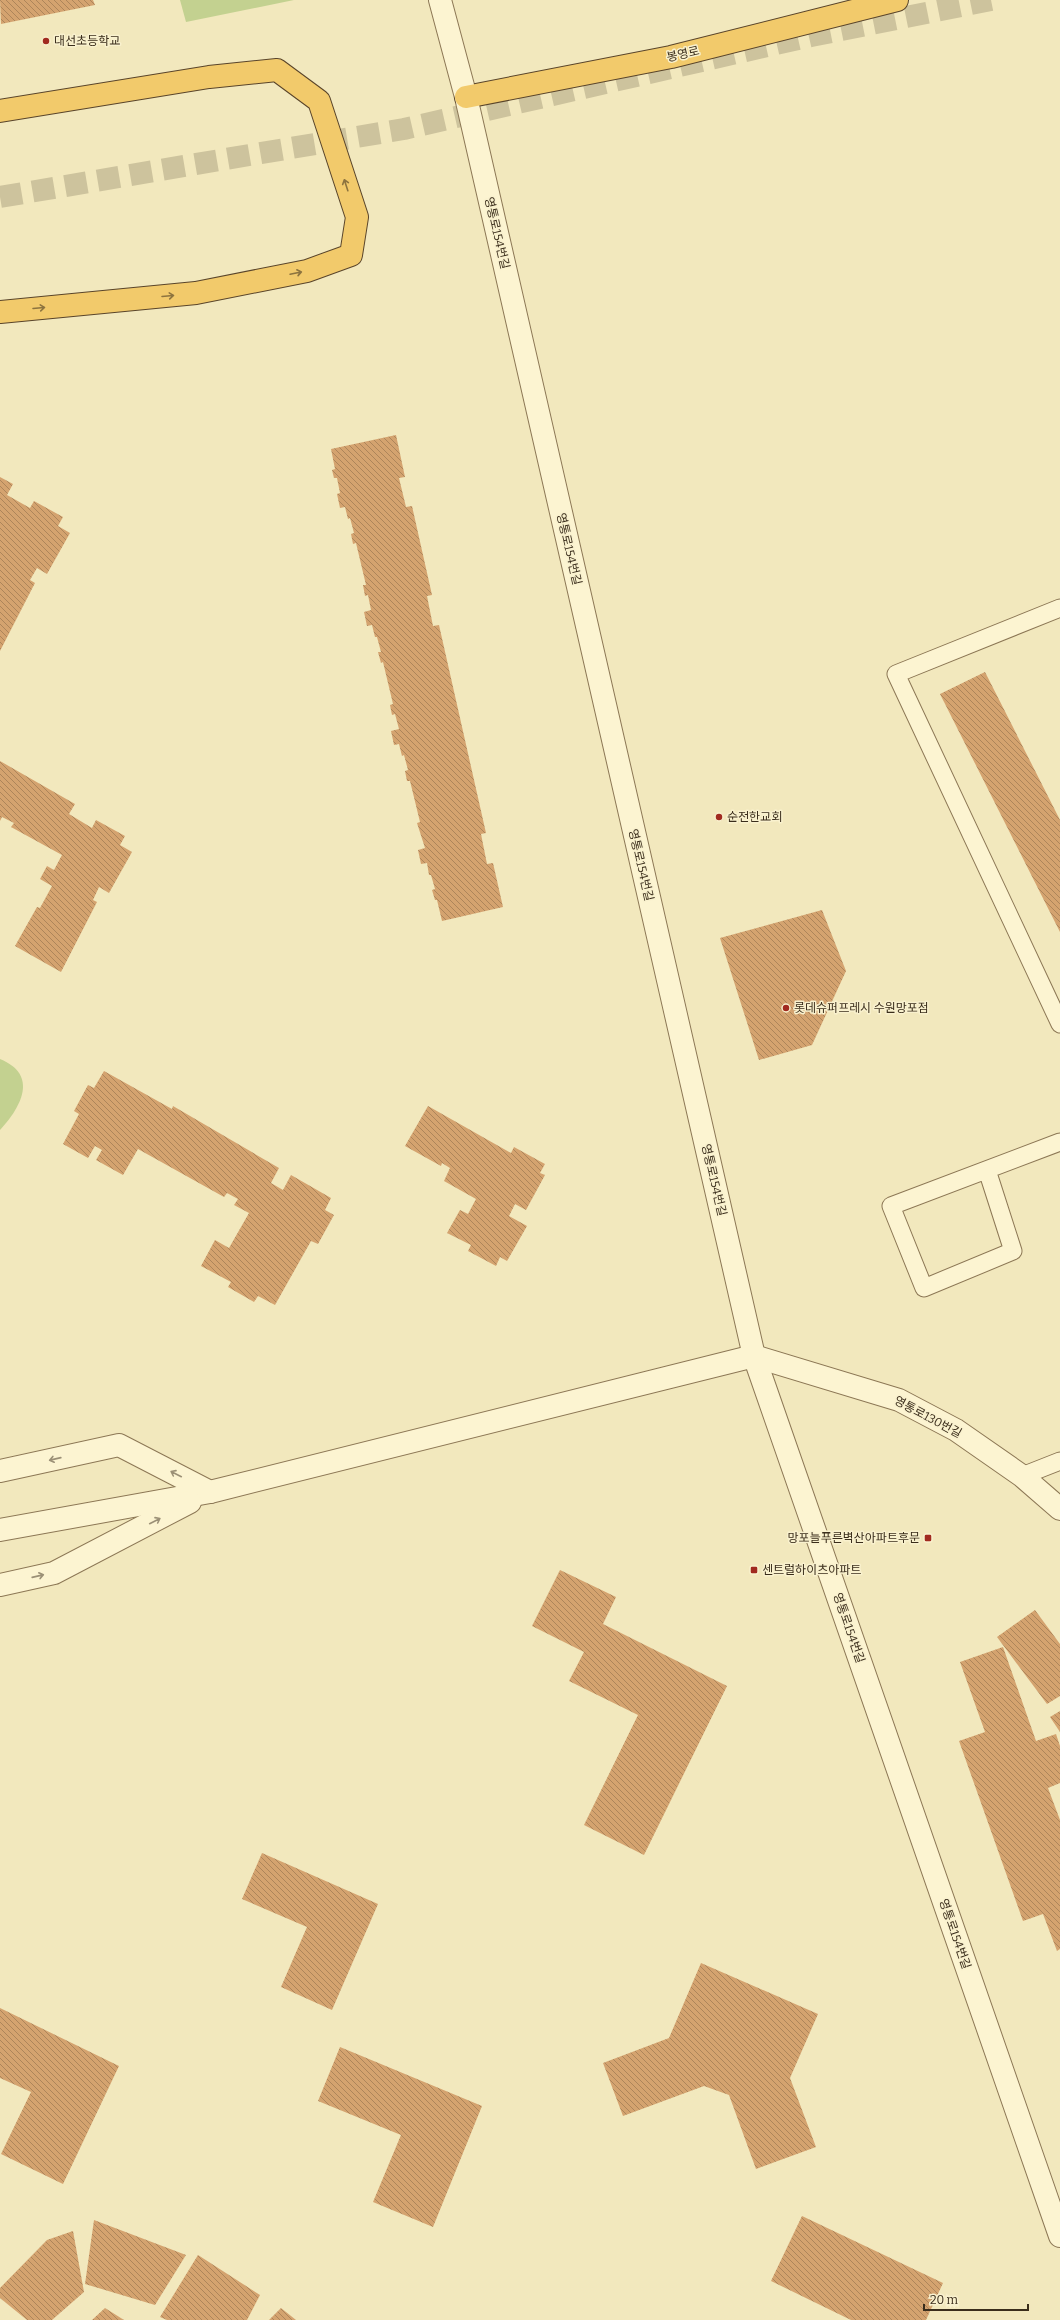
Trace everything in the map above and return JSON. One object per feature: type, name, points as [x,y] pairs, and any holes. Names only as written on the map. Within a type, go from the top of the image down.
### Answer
[{"type":"highway","name":"봉영로","points":[[466,97],[671,57],[897,0]]},
{"type":"highway","points":[[0,111],[209,77],[277,70],[319,101],[357,217],[351,255],[307,271],[196,293],[0,312]]},
{"type":"street","name":"영통로154번길","points":[[440,0],[466,97],[754,1356],[1060,2236]]},
{"type":"street","name":"영통로130번길","points":[[754,1356],[899,1400],[956,1430],[1022,1476],[1060,1509]]},
{"type":"street","points":[[0,1530],[210,1492],[754,1356]]},
{"type":"street","points":[[0,1471],[119,1444],[210,1492]]},
{"type":"street","points":[[0,1585],[54,1573],[210,1492]]},
{"type":"lane","points":[[1060,608],[896,674],[1060,1024]]},
{"type":"lane","points":[[987,1170],[1013,1251],[924,1288],[891,1206],[1060,1142]]},
{"type":"lane","points":[[1022,1476],[1060,1461]]},
{"type":"green space","points":[[180,0],[294,0],[186,22]]},
{"type":"green space","points":[[0,1059],[12,1066],[19,1074],[23,1082],[20,1102],[8,1121],[0,1130]]},
{"type":"building","points":[[0,0],[93,0],[95,5],[1,24]]},
{"type":"building","points":[[396,435],[405,477],[399,478],[406,507],[412,506],[432,595],[427,596],[433,626],[439,625],[486,833],[481,834],[487,864],[493,863],[503,907],[442,921],[437,900],[435,900],[432,890],[435,889],[431,875],[429,875],[427,863],[421,864],[418,850],[425,848],[417,823],[420,822],[410,781],[407,781],[405,771],[408,770],[404,755],[402,756],[399,744],[394,745],[391,731],[399,729],[395,714],[392,715],[390,705],[393,704],[383,662],[381,663],[378,652],[381,652],[377,637],[375,637],[372,625],[367,626],[364,612],[371,610],[368,595],[365,596],[363,585],[366,585],[356,543],[353,544],[351,534],[354,533],[345,507],[340,508],[337,494],[340,493],[337,478],[334,478],[332,470],[335,469],[331,449]]},
{"type":"building","points":[[0,477],[13,484],[7,495],[30,508],[34,501],[63,517],[58,526],[70,533],[47,574],[37,568],[30,580],[35,583],[0,651]]},
{"type":"building","points":[[985,672],[1060,820],[1060,932],[940,694]]},
{"type":"building","points":[[0,761],[75,804],[69,814],[92,828],[96,820],[125,836],[120,845],[132,852],[109,893],[99,887],[93,900],[97,902],[61,972],[15,946],[37,907],[40,908],[52,886],[40,879],[47,866],[54,870],[62,855],[11,827],[14,823],[2,817],[0,821]]},
{"type":"building","name":"롯데슈퍼프레시 수원망포점","points":[[822,910],[846,971],[812,1045],[759,1060],[720,938]]},
{"type":"building","points":[[104,1071],[172,1109],[173,1106],[279,1168],[271,1183],[283,1190],[291,1175],[331,1198],[325,1210],[334,1215],[318,1244],[311,1241],[275,1305],[258,1296],[254,1302],[228,1287],[231,1282],[201,1266],[215,1240],[229,1248],[249,1213],[234,1205],[238,1199],[227,1193],[224,1197],[138,1149],[123,1175],[96,1160],[102,1150],[95,1146],[88,1158],[63,1144],[79,1114],[74,1111],[88,1085],[94,1088]]},
{"type":"building","points":[[428,1106],[511,1153],[514,1147],[545,1164],[540,1173],[545,1175],[526,1210],[515,1204],[509,1216],[527,1226],[507,1261],[500,1257],[496,1266],[468,1251],[471,1245],[447,1233],[460,1210],[468,1214],[476,1199],[444,1181],[450,1168],[442,1163],[441,1166],[405,1146]]},
{"type":"building","points":[[560,1570],[616,1597],[603,1624],[727,1686],[644,1855],[584,1825],[638,1715],[569,1681],[584,1652],[532,1626]]},
{"type":"building","points":[[1035,1610],[1060,1644],[1060,1696],[1047,1704],[997,1637]]},
{"type":"building","points":[[1003,1647],[1036,1741],[1056,1734],[1060,1746],[1060,1783],[1048,1788],[1060,1820],[1060,1949],[1057,1951],[1043,1914],[1023,1921],[959,1741],[985,1732],[960,1662]]},
{"type":"building","points":[[1060,1711],[1060,1732],[1050,1717]]},
{"type":"building","points":[[262,1853],[378,1904],[332,2010],[281,1987],[307,1927],[242,1899]]},
{"type":"building","points":[[701,1963],[818,2014],[790,2078],[816,2147],[756,2169],[729,2095],[704,2086],[623,2116],[603,2063],[669,2038]]},
{"type":"building","points":[[0,2008],[119,2066],[63,2184],[1,2154],[31,2092],[0,2078]]},
{"type":"building","points":[[340,2047],[482,2106],[433,2227],[373,2202],[401,2135],[318,2101]]},
{"type":"building","points":[[802,2216],[943,2283],[926,2320],[851,2320],[771,2281]]},
{"type":"building","points":[[94,2220],[186,2255],[155,2305],[85,2284]]},
{"type":"building","points":[[73,2231],[84,2292],[52,2320],[27,2320],[0,2298],[0,2288],[47,2240]]},
{"type":"building","points":[[198,2255],[260,2295],[247,2320],[167,2320],[160,2317]]},
{"type":"building","points":[[105,2308],[124,2320],[92,2320]]},
{"type":"building","points":[[281,2308],[296,2320],[269,2320]]},
{"type":"tunnel","points":[[0,197],[404,129],[811,36],[991,0]]},
{"type":"place","name":"대선초등학교","points":[[46,41]]},
{"type":"place","name":"순전한교회","points":[[719,817]]},
{"type":"place","name":"롯데슈퍼프레시 수원망포점","points":[[786,1008]]},
{"type":"place","name":"망포늘푸른벽산아파트후문","points":[[928,1538]]},
{"type":"place","name":"센트럴하이츠아파트","points":[[754,1570]]}]
